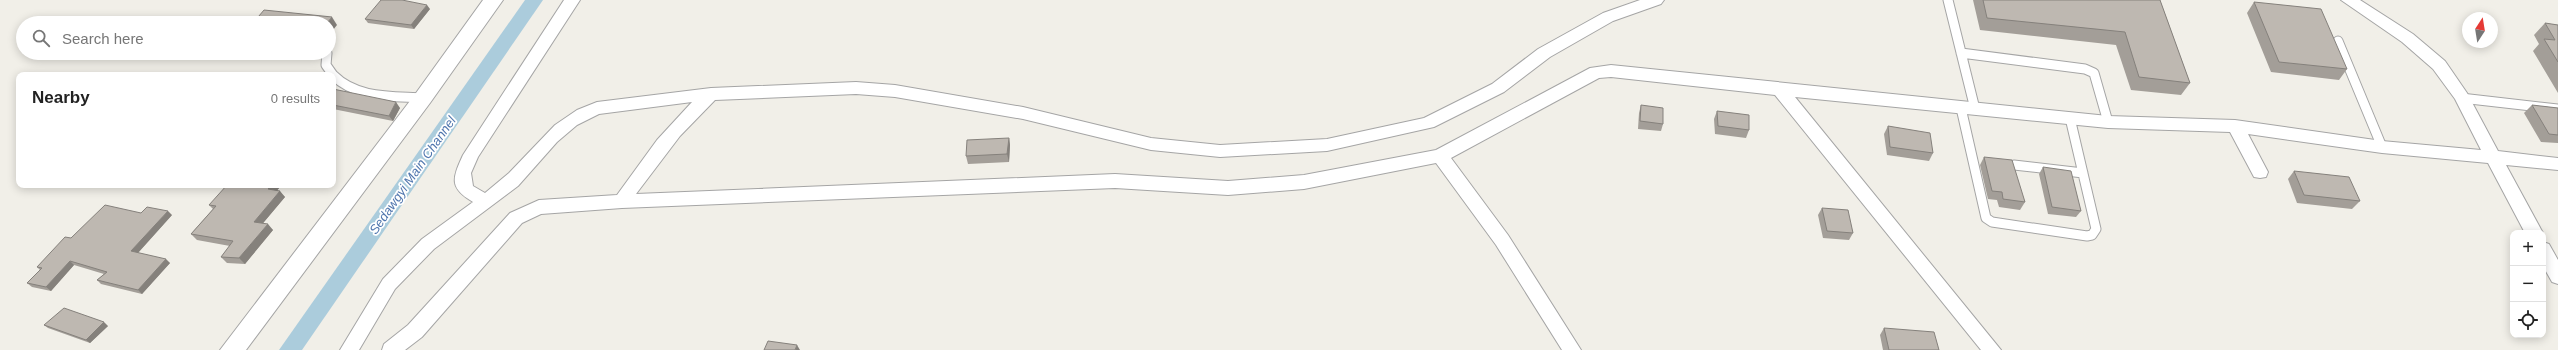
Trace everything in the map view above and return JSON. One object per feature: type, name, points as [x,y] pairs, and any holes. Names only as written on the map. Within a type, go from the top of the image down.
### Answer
[{"type":"street","points":[[232,350],[423,98],[493,0]]},
{"type":"street","points":[[486,202],[465,188],[464,173],[471,155],[572,0]]},
{"type":"street","points":[[349,350],[389,284],[428,244],[486,202],[515,178],[558,129],[581,114],[597,108],[711,94],[856,88],[895,91],[1022,113],[1151,144],[1220,151],[1327,145],[1428,123],[1498,88],[1544,53],[1608,17],[1656,0]]},
{"type":"street","points":[[2349,0],[2427,54],[2440,66],[2461,98],[2532,230]]},
{"type":"street","points":[[391,350],[415,331],[516,218],[539,207],[622,201],[1115,181],[1228,188],[1304,182],[1440,156],[1596,72],[1611,71],[1780,90],[2108,122],[2235,126],[2382,147],[2558,164]]},
{"type":"street","points":[[1780,90],[1992,350]]},
{"type":"street","points":[[622,201],[662,143],[683,118],[711,94]]},
{"type":"street","points":[[2235,126],[2260,172]]},
{"type":"street","points":[[1440,156],[1502,240],[1572,350]]},
{"type":"street","points":[[2546,255],[2558,277]]},
{"type":"lane","points":[[1948,0],[1961,53],[1968,108],[1986,218],[2087,236],[2092,235],[2096,229],[2070,118]]},
{"type":"lane","points":[[2338,41],[2382,147]]},
{"type":"lane","points":[[1961,53],[2085,69],[2094,73],[2108,122]]},
{"type":"lane","points":[[326,60],[326,65],[331,72]]},
{"type":"lane","points":[[336,77],[355,90],[376,95],[423,98]]},
{"type":"lane","points":[[2461,98],[2558,109]]},
{"type":"lane","points":[[2014,165],[2083,173]]},
{"type":"building","points":[[381,0],[402,0],[427,5],[411,25],[365,19]]},
{"type":"building","points":[[1983,0],[2160,0],[2190,83],[2139,77],[2125,32],[1987,18]]},
{"type":"building","points":[[2254,2],[2321,9],[2347,69],[2279,62]]},
{"type":"building","points":[[264,10],[322,16],[259,16]]},
{"type":"building","points":[[2545,23],[2558,25],[2558,62],[2544,39],[2555,40]]},
{"type":"building","points":[[336,90],[396,102],[389,116],[336,106]]},
{"type":"building","points":[[1641,105],[1663,108],[1663,124],[1640,121]]},
{"type":"building","points":[[2532,105],[2558,108],[2558,135],[2549,134]]},
{"type":"building","points":[[1717,111],[1749,115],[1749,130],[1718,126]]},
{"type":"building","points":[[1888,126],[1930,133],[1933,153],[1890,147]]},
{"type":"building","points":[[1009,138],[1007,154],[966,156],[967,140]]},
{"type":"building","points":[[1984,157],[2012,160],[2025,202],[2003,199],[2002,192],[1992,191]]},
{"type":"building","points":[[2043,167],[2071,171],[2081,211],[2052,207]]},
{"type":"building","points":[[2294,171],[2349,177],[2360,201],[2304,195]]},
{"type":"building","points":[[224,188],[269,188],[268,189],[280,191],[254,222],[268,224],[239,258],[221,257],[233,241],[191,234],[216,206],[209,205]]},
{"type":"building","points":[[105,205],[141,213],[147,207],[168,211],[131,251],[166,259],[138,290],[97,280],[107,272],[70,261],[46,287],[27,283],[42,268],[37,267],[65,237],[71,238]]},
{"type":"building","points":[[1822,208],[1848,210],[1853,233],[1827,231]]},
{"type":"building","points":[[64,308],[104,322],[86,340],[44,325]]},
{"type":"building","points":[[1884,328],[1934,332],[1939,350],[1889,350]]},
{"type":"building","points":[[768,341],[797,345],[795,350],[764,350]]},
{"type":"waterway","name":"Sedawgyi Main Channel","points":[[290,350],[534,0]]}]
